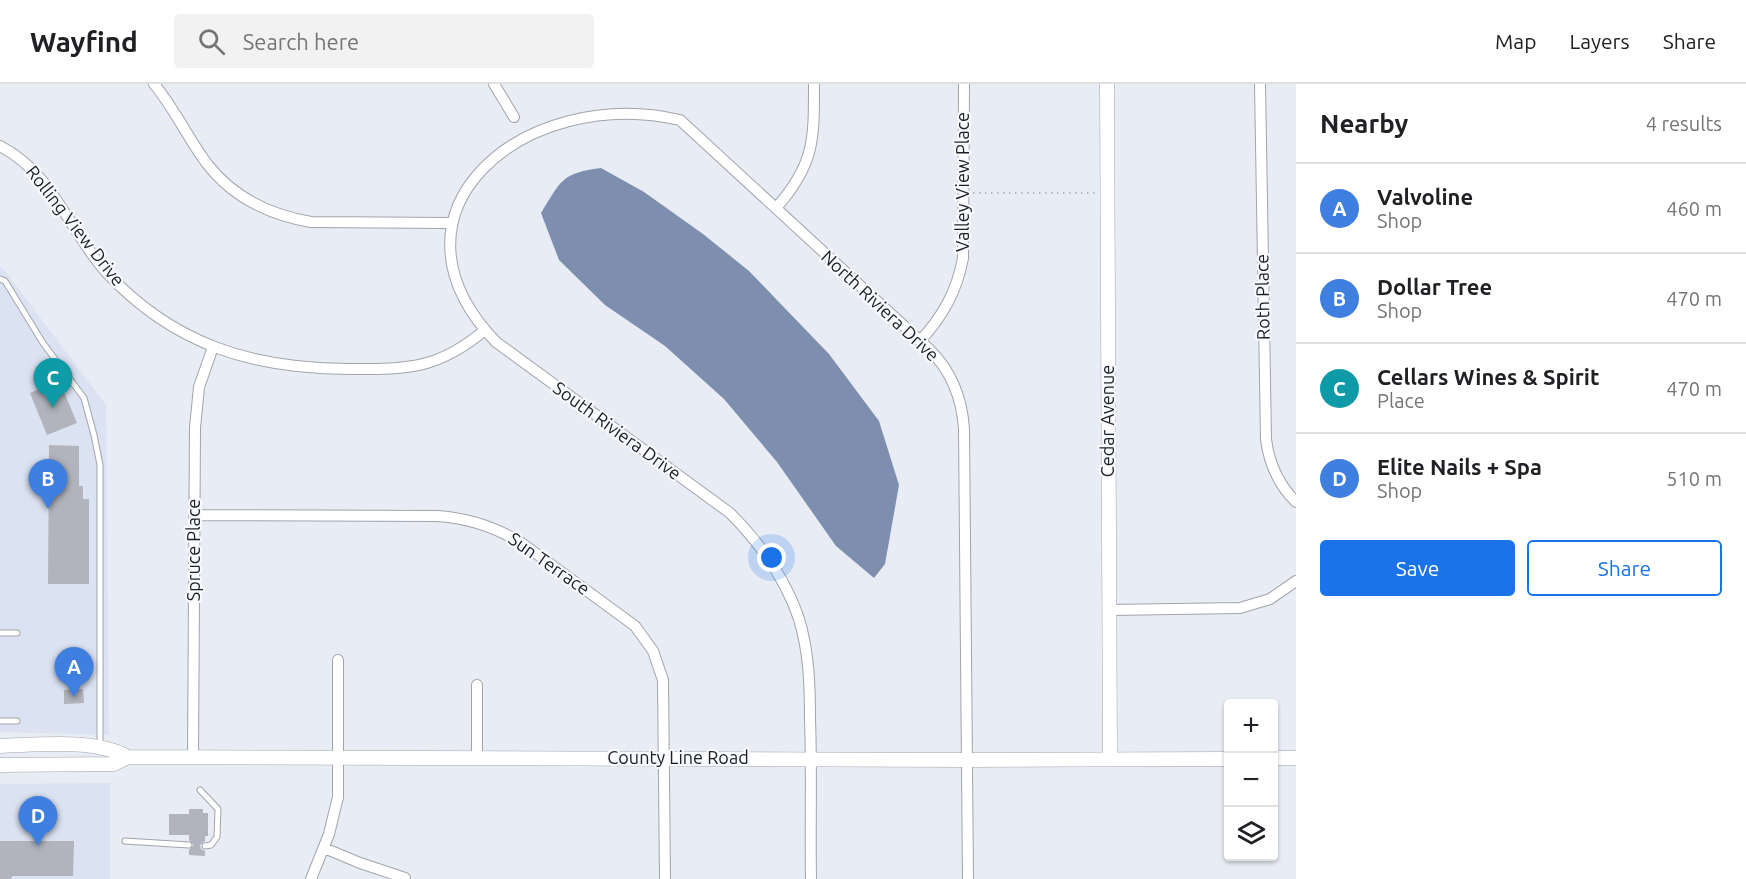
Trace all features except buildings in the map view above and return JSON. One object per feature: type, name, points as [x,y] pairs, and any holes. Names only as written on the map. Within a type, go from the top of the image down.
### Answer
[{"type":"street","points":[[154,84],[172,107],[209,165],[237,193],[254,204],[290,218],[311,222],[451,223]]},
{"type":"street","points":[[494,84],[514,118]]},
{"type":"street","points":[[776,208],[795,184],[810,154],[814,131],[814,84]]},
{"type":"street","name":"Valley View Place","points":[[920,340],[946,308],[960,276],[964,249],[964,84]]},
{"type":"street","name":"Cedar Avenue","points":[[1107,84],[1110,759]]},
{"type":"street","name":"Roth Place","points":[[1260,84],[1266,439],[1273,470],[1280,483],[1296,502]]},
{"type":"street","name":"North Riviera Drive","points":[[655,106],[680,120],[693,131],[920,340],[946,369],[960,397],[963,414],[968,879]]},
{"type":"street","name":"Rolling View Drive","points":[[0,146],[28,164],[40,176],[90,252],[125,290],[172,325],[213,347],[240,356],[294,367],[391,369],[418,366],[444,358],[485,330]]},
{"type":"street","name":"South Riviera Drive","points":[[462,181],[453,207],[450,242],[457,280],[469,307],[485,330],[510,353],[730,513],[766,553],[790,597],[799,620],[809,669],[812,759],[811,879]]},
{"type":"street","name":"Spruce Place","points":[[193,757],[196,408],[199,387],[213,347]]},
{"type":"street","name":"Sun Terrace","points":[[194,515],[451,517],[470,520],[506,533],[625,618],[645,638],[659,664],[663,680],[665,879]]},
{"type":"street","points":[[1109,610],[1240,608],[1270,599],[1296,581]]},
{"type":"street","points":[[311,879],[324,848],[336,808],[339,757],[338,660]]},
{"type":"street","points":[[477,685],[477,757]]},
{"type":"street","points":[[0,746],[68,745],[114,749],[128,757]]},
{"type":"street","points":[[0,765],[114,764],[128,757]]},
{"type":"street","name":"County Line Road","points":[[128,757],[1224,759]]},
{"type":"street","points":[[1278,758],[1296,758]]},
{"type":"street","points":[[324,848],[405,878]]},
{"type":"lane","points":[[0,279],[4,281],[43,343],[84,398],[94,435],[100,465],[100,748]]},
{"type":"lane","points":[[0,633],[17,633]]},
{"type":"lane","points":[[0,721],[17,721]]},
{"type":"lane","points":[[200,790],[218,809],[217,837],[211,844],[205,846]]},
{"type":"lane","points":[[125,841],[189,846]]},
{"type":"path","points":[[964,193],[1107,192]]},
{"type":"shaded area","points":[[0,267],[106,405],[109,735],[0,732]]},
{"type":"shaded area","points":[[110,783],[110,879],[0,879],[0,784]]},
{"type":"water","points":[[601,168],[644,192],[703,234],[749,271],[829,354],[879,421],[899,485],[885,564],[874,578],[836,546],[777,462],[724,399],[665,346],[605,305],[559,260],[541,213],[564,180],[578,173]]},
{"type":"place","name":"Cellars Wines & Spirit","points":[[53,408]]},
{"type":"place","name":"Dollar Tree","points":[[48,509]]},
{"type":"place","name":"Valvoline","points":[[74,697]]},
{"type":"place","name":"Elite Nails + Spa","points":[[38,846]]}]
